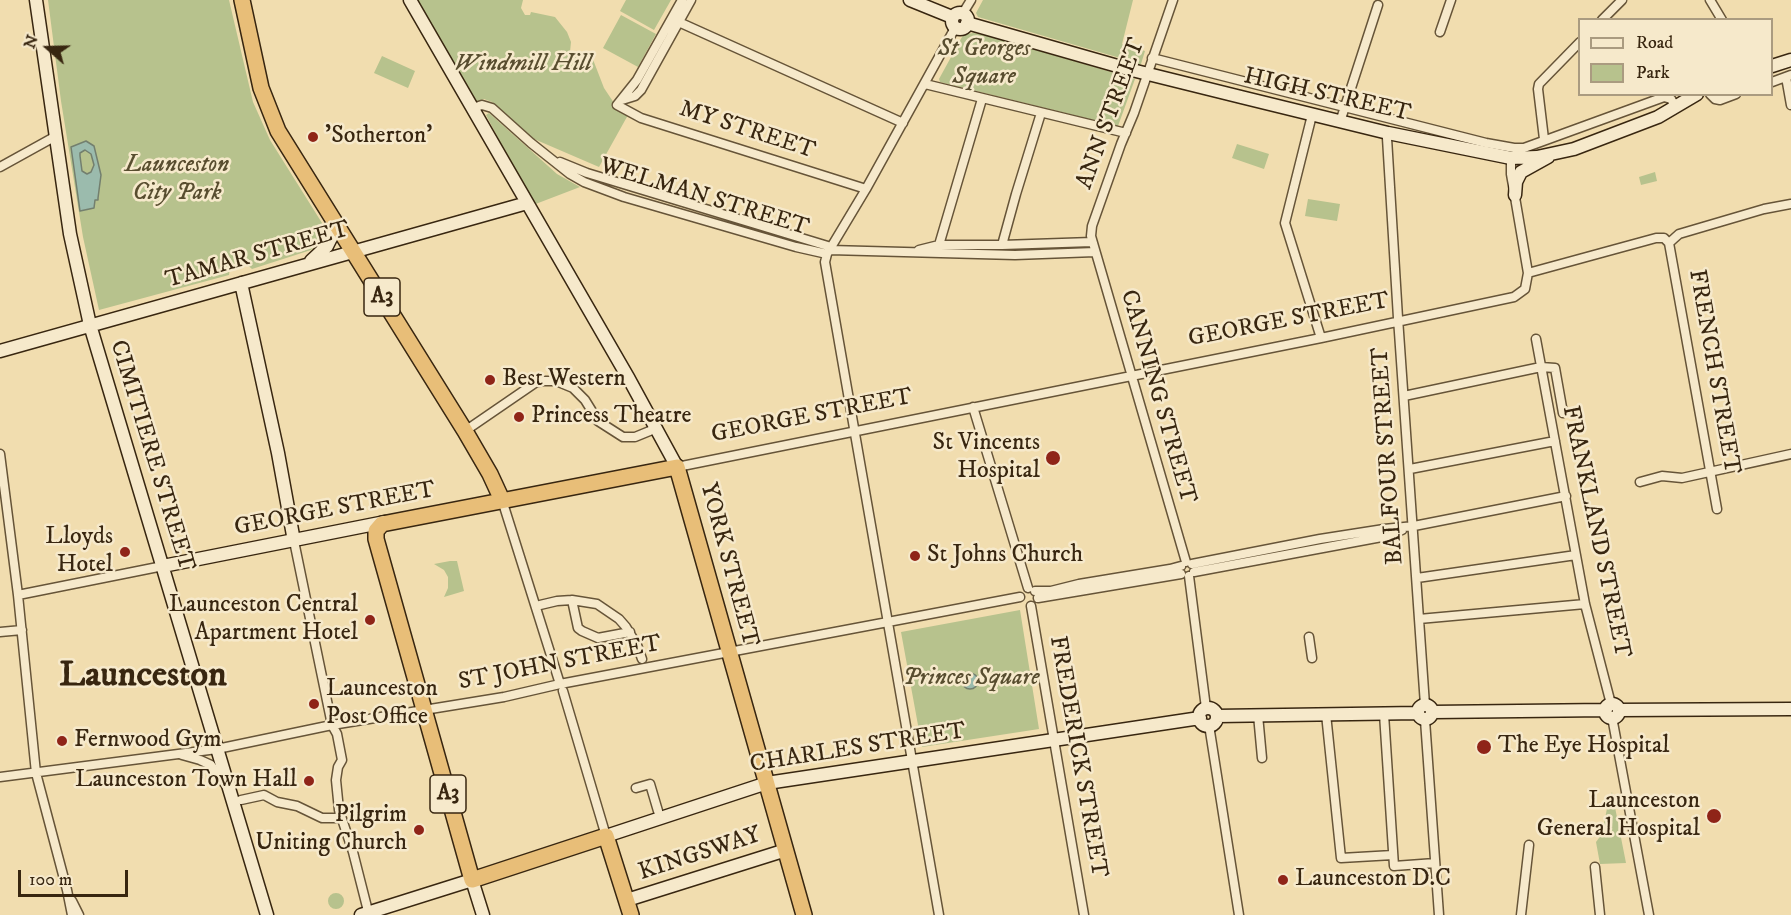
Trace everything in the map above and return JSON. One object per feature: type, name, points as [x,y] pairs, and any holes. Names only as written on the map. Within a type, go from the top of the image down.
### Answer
[{"type":"highway","name":"A3","points":[[242,0],[257,73],[268,108],[286,144],[465,431],[502,500]]},
{"type":"highway","name":"GEORGE STREET","points":[[386,522],[677,466]]},
{"type":"highway","name":"YORK STREET","points":[[677,466],[804,915]]},
{"type":"highway","points":[[376,539],[377,528],[386,522]]},
{"type":"highway","name":"A3","points":[[376,539],[472,880]]},
{"type":"highway","points":[[606,836],[629,908]]},
{"type":"highway","name":"CHARLES STREET","points":[[472,880],[606,836]]},
{"type":"street","name":"YORK STREET","points":[[410,0],[677,466]]},
{"type":"street","points":[[675,21],[682,0]]},
{"type":"street","points":[[675,21],[691,0]]},
{"type":"street","name":"HIGH STREET","points":[[910,0],[960,20],[1147,74],[1340,122],[1511,158],[1537,157],[1611,135],[1658,117],[1694,96]]},
{"type":"street","points":[[939,915],[825,262],[829,250],[866,189],[971,0]]},
{"type":"street","name":"ANN STREET","points":[[1092,243],[1092,226],[1173,0]]},
{"type":"street","points":[[1440,32],[1451,0]]},
{"type":"street","points":[[1604,18],[1622,0]]},
{"type":"street","points":[[1710,0],[1721,18]]},
{"type":"street","name":"CIMITIERE STREET","points":[[36,1],[74,255],[90,325],[217,749],[237,798],[267,915]]},
{"type":"street","points":[[1340,122],[1378,5]]},
{"type":"street","points":[[675,21],[903,123]]},
{"type":"street","name":"MY STREET","points":[[675,21],[641,82],[637,94],[620,103],[641,118],[866,189]]},
{"type":"street","points":[[1544,139],[1539,84],[1578,44]]},
{"type":"street","name":"HIGH STREET","points":[[1152,58],[1486,143],[1514,148],[1524,148],[1664,97],[1671,99],[1676,108]]},
{"type":"street","points":[[1773,66],[1791,60]]},
{"type":"street","points":[[1773,82],[1788,76],[1791,105]]},
{"type":"street","points":[[925,84],[1126,133]]},
{"type":"street","points":[[1712,96],[1720,100],[1731,96]]},
{"type":"street","points":[[939,245],[982,99]]},
{"type":"street","name":"WELMAN STREET","points":[[473,108],[482,105],[492,108],[576,179],[796,247],[1015,255],[1095,252]]},
{"type":"street","points":[[1002,245],[1041,112]]},
{"type":"street","points":[[1312,115],[1285,223],[1322,338]]},
{"type":"street","name":"BALFOUR STREET","points":[[1388,133],[1439,915]]},
{"type":"street","points":[[0,166],[56,136]]},
{"type":"street","points":[[1515,195],[1516,182],[1521,172],[1554,153]]},
{"type":"street","points":[[1511,158],[1528,273],[1656,238],[1664,238],[1669,243],[1679,234],[1764,209],[1791,204]]},
{"type":"street","name":"TAMAR STREET","points":[[0,351],[526,203]]},
{"type":"street","points":[[305,265],[327,246],[333,235],[333,220]]},
{"type":"street","name":"WELMAN STREET","points":[[908,251],[939,245],[1092,243]]},
{"type":"street","name":"CANNING STREET","points":[[1092,243],[1187,569],[1239,915]]},
{"type":"street","name":"FRENCH STREET","points":[[1669,243],[1717,509]]},
{"type":"street","name":"GEORGE STREET","points":[[677,466],[1322,338],[1514,297],[1525,289],[1528,273]]},
{"type":"street","points":[[242,283],[332,725],[337,734],[342,760],[338,767],[336,780],[341,818],[354,854],[366,914]]},
{"type":"street","name":"FRANKLAND STREET","points":[[1536,339],[1585,604],[1612,710],[1649,915]]},
{"type":"street","points":[[1404,396],[1541,367]]},
{"type":"street","name":"FRANKLAND STREET","points":[[1541,367],[1555,368],[1563,413]]},
{"type":"street","points":[[465,431],[535,383],[544,381],[556,381],[573,388],[585,400],[598,421],[622,437],[635,437],[657,428]]},
{"type":"street","points":[[974,407],[1034,593],[1035,603],[1031,606],[1025,605],[1020,597],[1022,592],[1034,593],[1051,591],[1173,574],[1187,569],[1317,544],[1387,536],[1414,526],[1566,496]]},
{"type":"street","points":[[1410,469],[1555,441]]},
{"type":"street","points":[[0,454],[22,630],[36,773],[72,915]]},
{"type":"street","points":[[1640,482],[1662,476],[1679,478],[1791,454]]},
{"type":"street","points":[[502,500],[606,836]]},
{"type":"street","name":"GEORGE STREET","points":[[18,595],[386,522]]},
{"type":"street","points":[[356,528],[367,531],[376,539]]},
{"type":"street","points":[[1417,578],[1576,555]]},
{"type":"street","name":"ST JOHN STREET","points":[[0,777],[217,749],[332,725],[562,688],[1020,597]]},
{"type":"street","points":[[540,605],[572,600],[597,604],[619,619],[630,632],[638,645],[642,659]]},
{"type":"street","points":[[572,600],[578,628],[582,631],[598,638],[630,632]]},
{"type":"street","points":[[1419,619],[1585,604]]},
{"type":"street","name":"FREDERICK STREET","points":[[1031,606],[1084,915]]},
{"type":"street","points":[[0,632],[22,630]]},
{"type":"street","points":[[1309,637],[1312,658]]},
{"type":"street","name":"CHARLES STREET","points":[[606,836],[767,783],[1208,717],[1425,712],[1791,709]]},
{"type":"street","points":[[1326,714],[1341,858],[1393,855]]},
{"type":"street","points":[[1384,714],[1394,866],[1436,863]]},
{"type":"street","points":[[1258,715],[1262,758]]},
{"type":"street","points":[[179,754],[200,759],[211,765],[237,798],[264,795],[277,802],[297,806],[322,818],[341,818]]},
{"type":"street","points":[[636,788],[651,784],[658,811]]},
{"type":"street","points":[[1521,915],[1530,845]]},
{"type":"street","name":"KINGSWAY","points":[[629,908],[786,850]]},
{"type":"street","points":[[1595,867],[1600,915]]},
{"type":"street","points":[[472,880],[483,915]]},
{"type":"street","name":"CHARLES STREET","points":[[366,914],[472,880]]},
{"type":"street","points":[[67,890],[79,915]]},
{"type":"green space","name":"Launceston City Park","points":[[48,0],[229,0],[253,102],[270,140],[322,223],[324,237],[311,250],[252,269],[244,262],[233,264],[229,275],[99,310],[83,237],[61,101]]},
{"type":"green space","name":"Windmill Hill","points":[[414,0],[523,0],[521,8],[525,15],[530,15],[531,12],[555,17],[567,32],[571,42],[570,52],[577,56],[592,57],[604,88],[614,103],[628,115],[599,167],[534,139],[492,102],[484,99],[476,103]]},
{"type":"green space","points":[[626,0],[671,0],[654,30],[620,11]]},
{"type":"green space","name":"St Georges Square","points":[[983,0],[1133,0],[1122,44],[1145,51],[1141,64],[1138,66],[1127,60],[978,17],[976,13]]},
{"type":"green space","points":[[621,15],[656,34],[638,67],[603,48]]},
{"type":"green space","name":"St Georges Square","points":[[974,33],[1135,79],[1118,126],[940,82],[939,79],[962,37],[965,34]]},
{"type":"green space","points":[[382,56],[415,71],[408,88],[374,73]]},
{"type":"green space","points":[[489,113],[557,174],[580,187],[533,205],[486,115]]},
{"type":"green space","points":[[1237,144],[1269,154],[1264,169],[1232,158]]},
{"type":"green space","points":[[1655,172],[1657,181],[1641,185],[1639,177]]},
{"type":"green space","points":[[1308,199],[1340,204],[1337,221],[1305,216]]},
{"type":"green space","points":[[457,561],[464,591],[444,597],[448,588],[448,577],[444,570],[434,564]]},
{"type":"green space","name":"Princes Square","points":[[1020,610],[1039,729],[922,747],[901,632]]},
{"type":"green space","points":[[1612,792],[1626,863],[1600,864],[1596,842],[1602,834]]},
{"type":"green space","points":[[336,893],[342,895],[344,901],[342,907],[336,909],[330,907],[328,901],[330,895]]},
{"type":"shaded area","points":[[86,141],[94,146],[101,175],[98,200],[95,200],[94,208],[80,211],[71,147]],"holes":[[[85,150],[91,154],[94,165],[91,172],[87,174],[82,171],[80,153]]]},
{"type":"shaded area","points":[[967,673],[973,673],[978,681],[976,687],[967,689],[962,684],[962,678]]},
{"type":"place","name":"'Sotherton'","points":[[313,137]]},
{"type":"place","name":"Best Western","points":[[490,380]]},
{"type":"place","name":"Princess Theatre","points":[[519,417]]},
{"type":"place","name":"St Vincents Hospital","points":[[1053,458]]},
{"type":"place","name":"Lloyds Hotel","points":[[125,552]]},
{"type":"place","name":"St Johns Church","points":[[915,556]]},
{"type":"place","name":"Launceston Central Apartment Hotel","points":[[370,620]]},
{"type":"place","name":"Launceston Post Office","points":[[314,704]]},
{"type":"place","name":"Fernwood Gym","points":[[62,741]]},
{"type":"place","name":"The Eye Hospital","points":[[1484,747]]},
{"type":"place","name":"Launceston Town Hall","points":[[309,781]]},
{"type":"place","name":"Launceston General Hospital","points":[[1714,816]]},
{"type":"place","name":"Pilgrim Uniting Church","points":[[419,830]]},
{"type":"place","name":"Launceston D.C","points":[[1283,880]]},
{"type":"district","name":"Launceston","points":[[143,678]]}]
